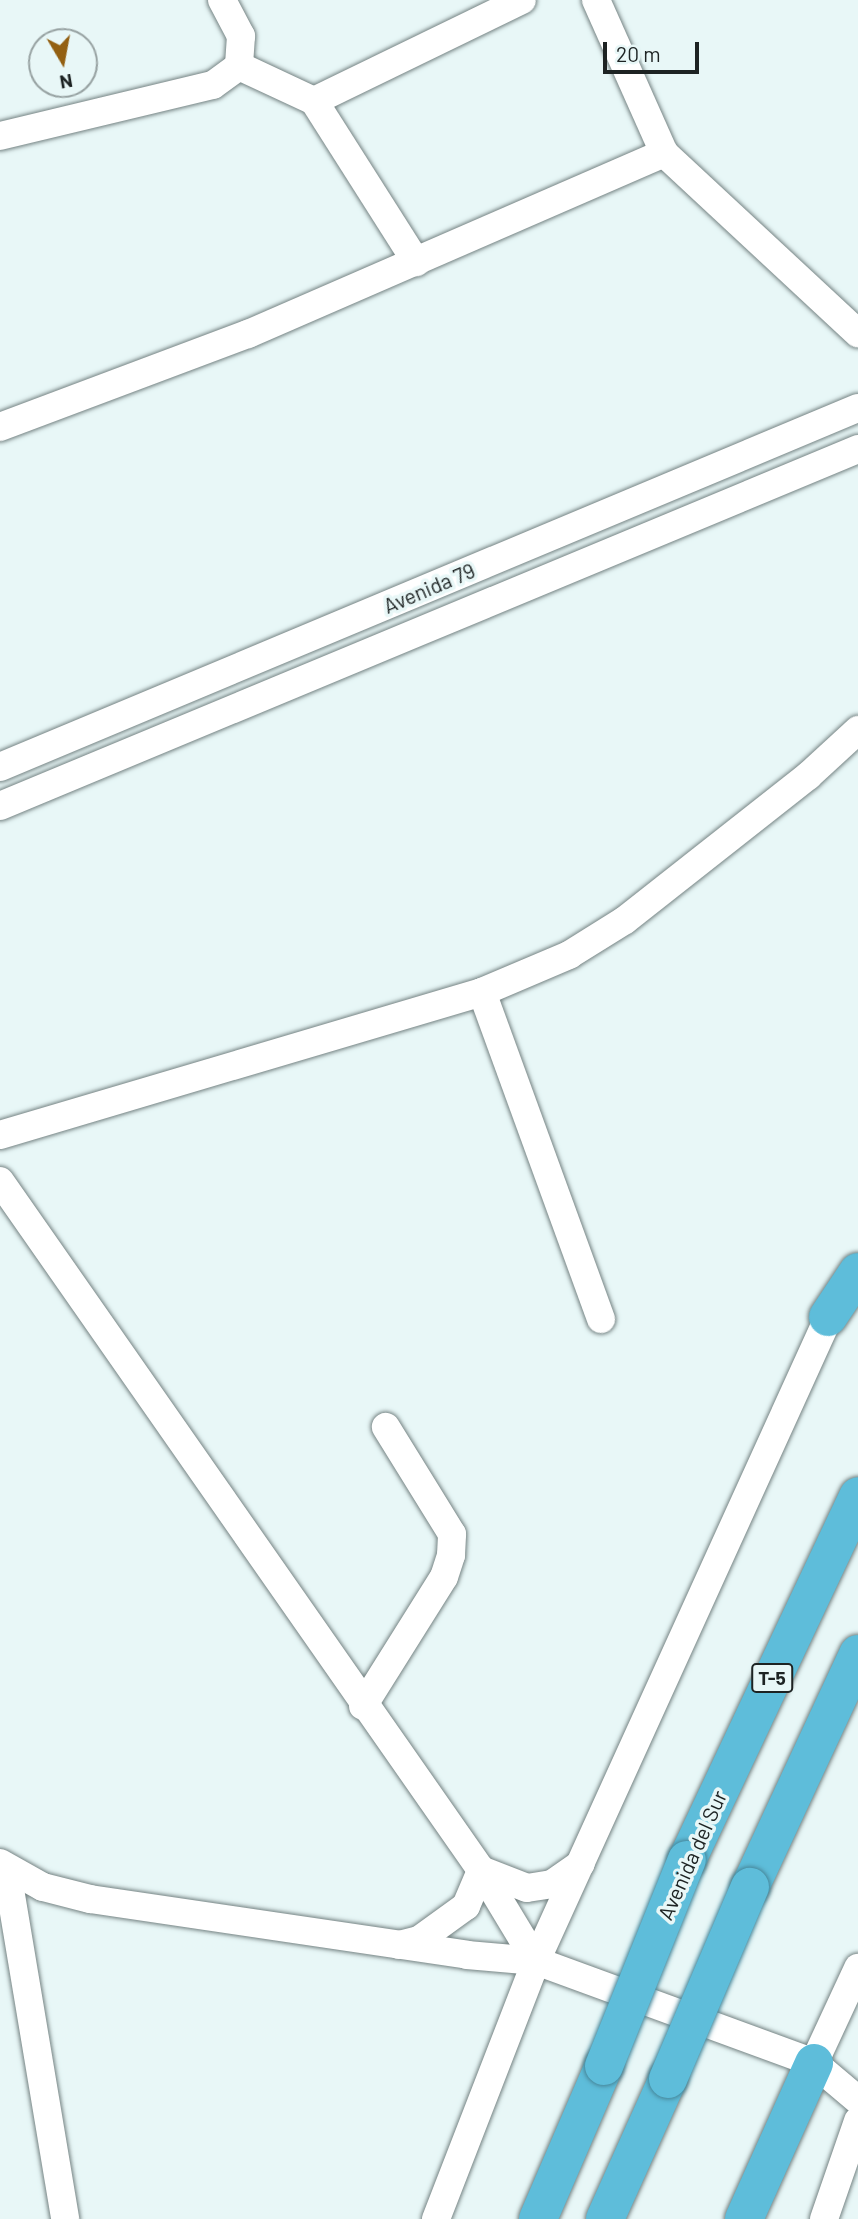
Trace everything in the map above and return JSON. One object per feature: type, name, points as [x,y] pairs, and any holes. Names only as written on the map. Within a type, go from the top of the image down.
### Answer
[{"type":"highway","points":[[828,1317],[858,1272]]},
{"type":"highway","name":"Avenida del Sur","points":[[538,2219],[604,2066],[687,1860],[858,1496]]},
{"type":"highway","points":[[606,2219],[750,1887],[858,1654]]},
{"type":"highway","points":[[744,2219],[814,2063]]},
{"type":"street","points":[[222,0],[241,36],[239,66]]},
{"type":"street","points":[[314,101],[522,0]]},
{"type":"street","points":[[596,0],[664,153],[858,333]]},
{"type":"street","points":[[239,66],[314,101],[416,262]]},
{"type":"street","points":[[0,136],[213,85],[239,66]]},
{"type":"street","points":[[0,427],[248,334],[664,153]]},
{"type":"street","name":"Avenida 79","points":[[0,767],[858,408]]},
{"type":"street","name":"Avenida 79","points":[[0,806],[858,449]]},
{"type":"street","points":[[0,1135],[482,992],[569,955],[625,920],[808,776],[858,730]]},
{"type":"street","points":[[482,992],[601,1319]]},
{"type":"street","points":[[0,1181],[363,1706],[481,1870],[536,1961]]},
{"type":"street","points":[[436,2219],[536,1961],[858,1254]]},
{"type":"street","points":[[363,1706],[444,1577],[451,1555],[452,1534],[386,1427]]},
{"type":"street","points":[[481,1870],[527,1888],[552,1884],[581,1864]]},
{"type":"street","points":[[4,1867],[90,1899],[399,1945],[536,1961],[814,2063],[858,2100]]},
{"type":"street","points":[[4,1867],[65,2219]]},
{"type":"street","points":[[399,1945],[419,1940],[466,1906],[481,1870]]},
{"type":"street","points":[[814,2063],[858,1968]]},
{"type":"street","points":[[824,2219],[858,2121]]}]
